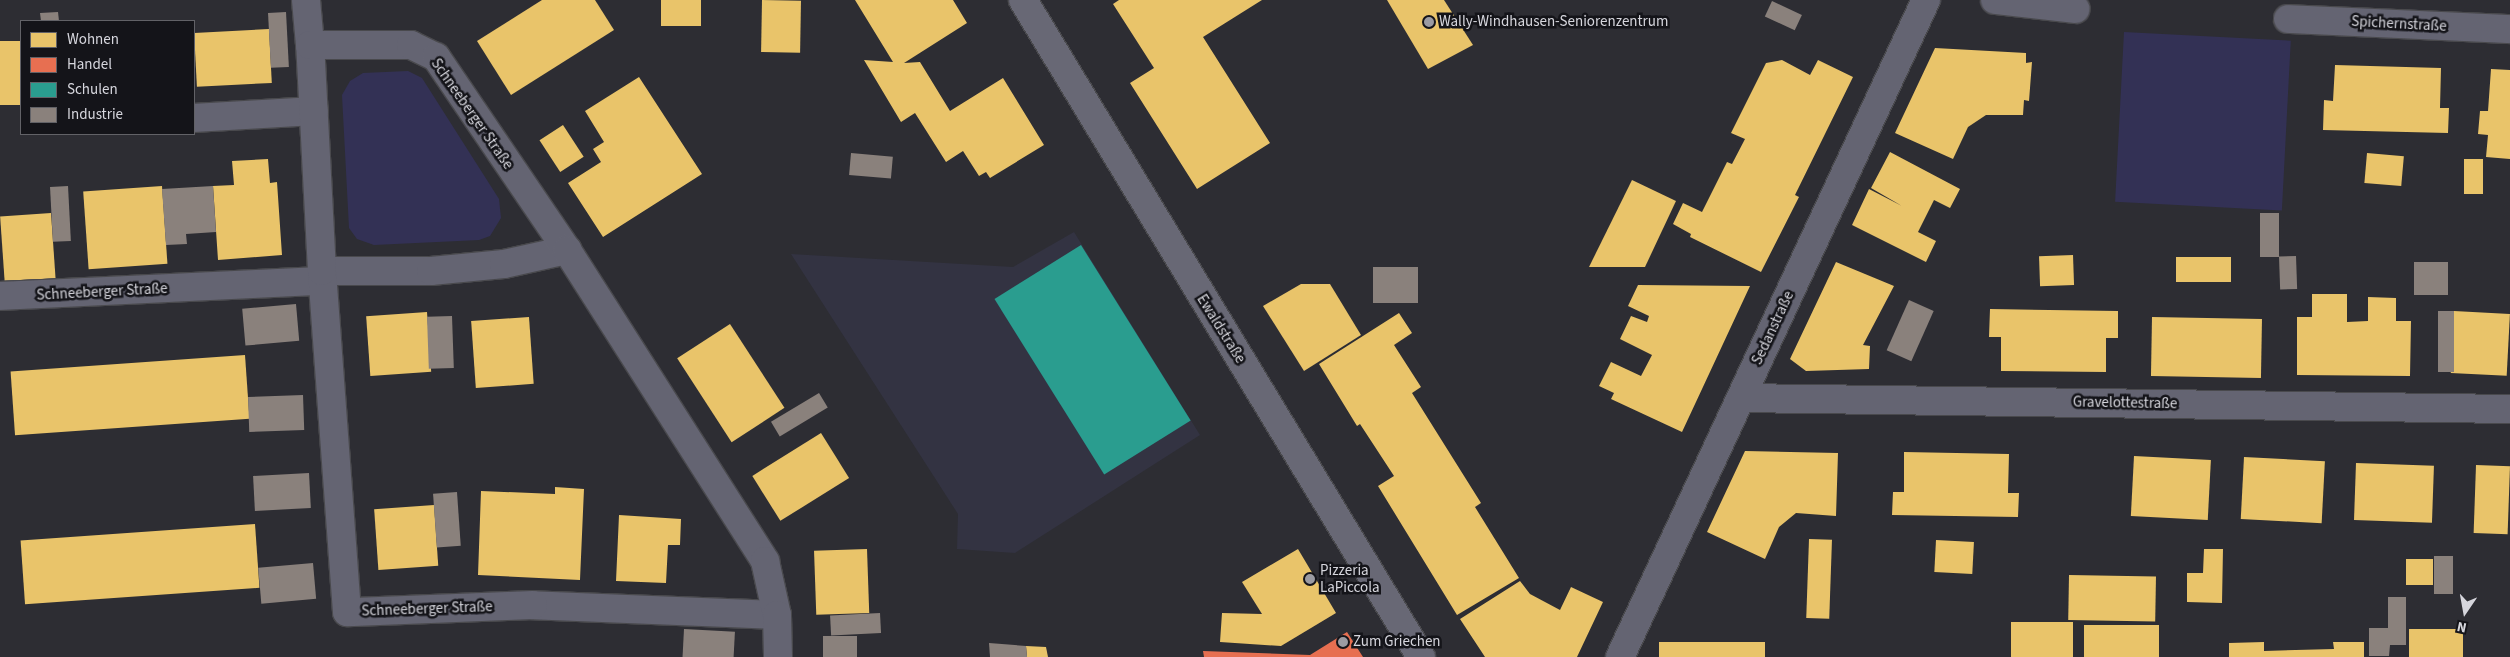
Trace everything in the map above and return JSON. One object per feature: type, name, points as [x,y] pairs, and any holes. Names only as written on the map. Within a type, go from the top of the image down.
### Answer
[{"type":"main road","name":"Ewaldstraße","points":[[1023,0],[1421,657]]},
{"type":"street","name":"Schneeberger Straße","points":[[306,0],[314,111],[322,276],[347,612],[533,604],[777,615]]},
{"type":"street","name":"Sedanstraße","points":[[1620,657],[1926,0]]},
{"type":"street","points":[[1996,0],[2075,9]]},
{"type":"street","name":"Spichernstraße","points":[[2288,19],[2510,29]]},
{"type":"street","name":"Schneeberger Straße","points":[[310,45],[411,45],[436,57],[567,250],[765,561],[777,615],[778,657]]},
{"type":"street","points":[[195,118],[314,111]]},
{"type":"street","name":"Schneeberger Straße","points":[[0,296],[431,271],[504,264],[567,250]]},
{"type":"street","name":"Gravelottestraße","points":[[1741,398],[2510,409]]},
{"type":"shaded area","points":[[2124,32],[2291,41],[2282,211],[2115,202]]},
{"type":"shaded area","points":[[408,71],[422,78],[499,199],[501,218],[490,236],[479,240],[374,245],[357,239],[349,228],[342,95],[350,81],[363,73]]},
{"type":"shaded area","points":[[1074,232],[1200,435],[1015,553],[957,549],[958,514],[791,254],[1013,267]]},
{"type":"building: Wohnen","points":[[542,0],[595,0],[614,30],[511,95],[477,41]]},
{"type":"building: Wohnen","points":[[661,0],[701,0],[701,26],[661,26]]},
{"type":"building: Wohnen","points":[[762,0],[801,1],[800,53],[761,52]]},
{"type":"building: Wohnen","points":[[855,0],[953,0],[967,23],[904,63],[920,62],[950,111],[1003,78],[1044,145],[990,178],[986,172],[979,176],[963,151],[946,162],[915,113],[901,122],[864,60],[893,62]]},
{"type":"building: Wohnen","points":[[1119,0],[1262,0],[1203,37],[1270,143],[1197,189],[1130,83],[1154,68],[1113,4]]},
{"type":"building: Wohnen","name":"Wally-Windhausen-Seniorenzentrum","points":[[1387,0],[1444,0],[1473,45],[1428,69]]},
{"type":"building: Wohnen","points":[[269,29],[272,83],[197,87],[195,33]]},
{"type":"building: Wohnen","points":[[0,41],[20,41],[20,105],[0,105]]},
{"type":"building: Wohnen","points":[[1935,48],[2026,53],[2026,63],[2032,62],[2029,101],[2024,100],[2023,115],[1986,115],[1968,127],[1953,159],[1895,133]]},
{"type":"building: Wohnen","points":[[1782,60],[1810,75],[1818,60],[1853,77],[1795,195],[1799,197],[1761,272],[1690,237],[1691,234],[1673,224],[1683,203],[1702,212],[1727,162],[1732,164],[1745,139],[1731,133],[1766,63]]},
{"type":"building: Wohnen","points":[[2335,65],[2441,68],[2440,108],[2449,108],[2448,133],[2323,130],[2324,100],[2333,101]]},
{"type":"building: Wohnen","points":[[2491,69],[2510,70],[2510,159],[2486,157],[2488,135],[2478,134],[2480,111],[2488,111]]},
{"type":"building: Wohnen","points":[[639,77],[702,174],[603,237],[568,183],[601,162],[593,149],[604,142],[585,111]]},
{"type":"building: Wohnen","points":[[563,125],[584,157],[560,172],[540,140]]},
{"type":"building: Wohnen","points":[[1890,152],[1960,189],[1950,208],[1934,200],[1918,232],[1936,241],[1926,262],[1852,225],[1869,189],[1902,206],[1871,188]]},
{"type":"building: Wohnen","points":[[2367,153],[2404,156],[2401,186],[2364,183]]},
{"type":"building: Wohnen","points":[[268,159],[270,183],[277,182],[282,255],[218,260],[213,186],[234,185],[232,161]]},
{"type":"building: Wohnen","points":[[2464,159],[2483,159],[2483,194],[2464,194]]},
{"type":"building: Wohnen","points":[[1632,180],[1676,201],[1645,267],[1589,267]]},
{"type":"building: Wohnen","points":[[162,186],[167,264],[89,269],[83,192]]},
{"type":"building: Wohnen","points":[[51,213],[56,280],[5,283],[0,217]]},
{"type":"building: Wohnen","points":[[2073,255],[2074,285],[2040,286],[2039,256]]},
{"type":"building: Wohnen","points":[[2176,257],[2231,257],[2231,282],[2176,282]]},
{"type":"building: Wohnen","points":[[1836,262],[1894,286],[1863,345],[1870,346],[1869,369],[1806,371],[1790,359]]},
{"type":"building: Wohnen","points":[[1301,284],[1330,284],[1361,335],[1304,371],[1263,306]]},
{"type":"building: Wohnen","points":[[1638,285],[1750,286],[1682,432],[1611,399],[1614,393],[1599,386],[1611,362],[1641,376],[1652,355],[1620,339],[1631,316],[1647,322],[1649,316],[1628,306]]},
{"type":"building: Wohnen","points":[[2312,294],[2347,294],[2347,322],[2368,321],[2368,297],[2396,298],[2396,321],[2411,321],[2410,376],[2297,375],[2297,317],[2312,317]]},
{"type":"building: Wohnen","points":[[1990,309],[2118,311],[2118,338],[2106,338],[2106,372],[2001,371],[2001,337],[1989,337]]},
{"type":"building: Wohnen","points":[[2454,311],[2510,314],[2507,376],[2451,373]]},
{"type":"building: Wohnen","points":[[427,312],[431,372],[370,376],[366,316]]},
{"type":"building: Wohnen","points":[[1399,313],[1412,333],[1394,345],[1421,387],[1412,393],[1481,503],[1475,507],[1519,578],[1457,615],[1378,486],[1394,476],[1360,424],[1357,426],[1319,364]]},
{"type":"building: Wohnen","points":[[529,317],[534,384],[476,388],[471,321]]},
{"type":"building: Wohnen","points":[[2152,317],[2262,319],[2261,378],[2151,376]]},
{"type":"building: Wohnen","points":[[730,324],[784,408],[732,442],[677,358]]},
{"type":"building: Wohnen","points":[[245,355],[249,419],[15,435],[11,371]]},
{"type":"building: Wohnen","points":[[821,433],[849,478],[780,521],[752,476]]},
{"type":"building: Wohnen","points":[[1745,451],[1838,453],[1836,516],[1796,513],[1779,527],[1765,559],[1707,532]]},
{"type":"building: Wohnen","points":[[1904,452],[2009,454],[2008,493],[2019,493],[2018,517],[1892,515],[1893,492],[1904,492]]},
{"type":"building: Wohnen","points":[[2134,456],[2211,460],[2208,520],[2131,516]]},
{"type":"building: Wohnen","points":[[2244,457],[2325,461],[2322,523],[2241,519]]},
{"type":"building: Wohnen","points":[[2356,463],[2434,466],[2432,523],[2354,520]]},
{"type":"building: Wohnen","points":[[2476,465],[2510,466],[2508,534],[2474,533]]},
{"type":"building: Wohnen","points":[[555,487],[584,489],[580,580],[478,575],[481,491],[555,494]]},
{"type":"building: Wohnen","points":[[434,505],[438,566],[378,570],[374,509]]},
{"type":"building: Wohnen","points":[[619,515],[681,519],[680,545],[668,545],[666,583],[616,581]]},
{"type":"building: Wohnen","points":[[255,524],[259,588],[25,604],[21,540]]},
{"type":"building: Wohnen","points":[[1809,539],[1832,540],[1829,619],[1806,618]]},
{"type":"building: Wohnen","points":[[1936,540],[1974,542],[1972,574],[1934,572]]},
{"type":"building: Wohnen","points":[[867,549],[869,613],[816,615],[814,551]]},
{"type":"building: Wohnen","points":[[1298,549],[1336,613],[1281,646],[1220,642],[1222,613],[1262,614],[1242,582]]},
{"type":"building: Wohnen","points":[[2204,549],[2223,549],[2222,603],[2187,602],[2187,573],[2203,573]]},
{"type":"building: Wohnen","points":[[2406,559],[2433,559],[2433,585],[2406,585]]},
{"type":"building: Wohnen","points":[[2069,575],[2156,577],[2155,622],[2068,620]]},
{"type":"building: Wohnen","points":[[1520,581],[1530,594],[1560,610],[1571,587],[1603,602],[1577,657],[1485,657],[1460,619]]},
{"type":"building: Wohnen","points":[[2011,622],[2073,622],[2073,657],[2011,657]]},
{"type":"building: Wohnen","points":[[2084,625],[2159,625],[2159,657],[2084,657]]},
{"type":"building: Wohnen","points":[[2409,629],[2463,629],[2463,657],[2409,657]]},
{"type":"building: Wohnen","points":[[1659,642],[1765,642],[1765,657],[1659,657]]},
{"type":"building: Wohnen","points":[[2264,642],[2264,651],[2334,649],[2333,642],[2364,642],[2364,657],[2229,657],[2229,643]]},
{"type":"building: Wohnen","points":[[1026,646],[1046,647],[1048,657],[1027,657]]},
{"type":"building: Handel","name":"Zum Griechen","points":[[1347,632],[1363,657],[1204,657],[1203,651],[1310,655]]},
{"type":"building: Schulen","points":[[1081,245],[1191,421],[1104,475],[994,299]]},
{"type":"building: Industrie","points":[[1772,1],[1802,15],[1795,30],[1765,16]]},
{"type":"building: Industrie","points":[[58,12],[59,20],[41,20],[40,13]]},
{"type":"building: Industrie","points":[[286,12],[289,67],[271,68],[268,13]]},
{"type":"building: Industrie","points":[[851,153],[893,157],[891,179],[849,175]]},
{"type":"building: Industrie","points":[[68,186],[71,241],[53,242],[50,187]]},
{"type":"building: Industrie","points":[[213,186],[216,232],[186,234],[187,244],[166,245],[162,189]]},
{"type":"building: Industrie","points":[[2260,213],[2279,213],[2279,257],[2260,257]]},
{"type":"building: Industrie","points":[[2296,256],[2297,289],[2280,290],[2279,257]]},
{"type":"building: Industrie","points":[[2414,262],[2448,262],[2448,295],[2414,295]]},
{"type":"building: Industrie","points":[[1373,267],[1418,267],[1418,303],[1373,303]]},
{"type":"building: Industrie","points":[[1909,300],[1934,311],[1911,361],[1887,350]]},
{"type":"building: Industrie","points":[[296,304],[299,341],[245,346],[242,309]]},
{"type":"building: Industrie","points":[[2438,311],[2454,311],[2454,372],[2438,372]]},
{"type":"building: Industrie","points":[[452,316],[454,368],[429,369],[427,317]]},
{"type":"building: Industrie","points":[[819,393],[828,408],[780,436],[771,422]]},
{"type":"building: Industrie","points":[[303,395],[304,430],[249,432],[248,397]]},
{"type":"building: Industrie","points":[[309,473],[311,508],[255,511],[253,476]]},
{"type":"building: Industrie","points":[[457,492],[461,546],[437,548],[433,494]]},
{"type":"building: Industrie","points":[[2434,556],[2453,556],[2453,594],[2434,594]]},
{"type":"building: Industrie","points":[[313,563],[316,599],[261,604],[258,568]]},
{"type":"building: Industrie","points":[[2388,597],[2406,597],[2406,645],[2390,645],[2389,656],[2369,656],[2369,628],[2388,628]]},
{"type":"building: Industrie","points":[[880,613],[881,633],[831,636],[830,616]]},
{"type":"building: Industrie","points":[[684,629],[735,632],[734,657],[683,657]]},
{"type":"building: Industrie","points":[[823,636],[857,636],[857,657],[823,657]]},
{"type":"building: Industrie","points":[[989,643],[1026,646],[1027,657],[990,657]]},
{"type":"place","name":"Wally-Windhausen-Seniorenzentrum","points":[[1429,22]]},
{"type":"place","name":"Pizzeria LaPiccola","points":[[1310,579]]},
{"type":"place","name":"Zum Griechen","points":[[1343,642]]}]
